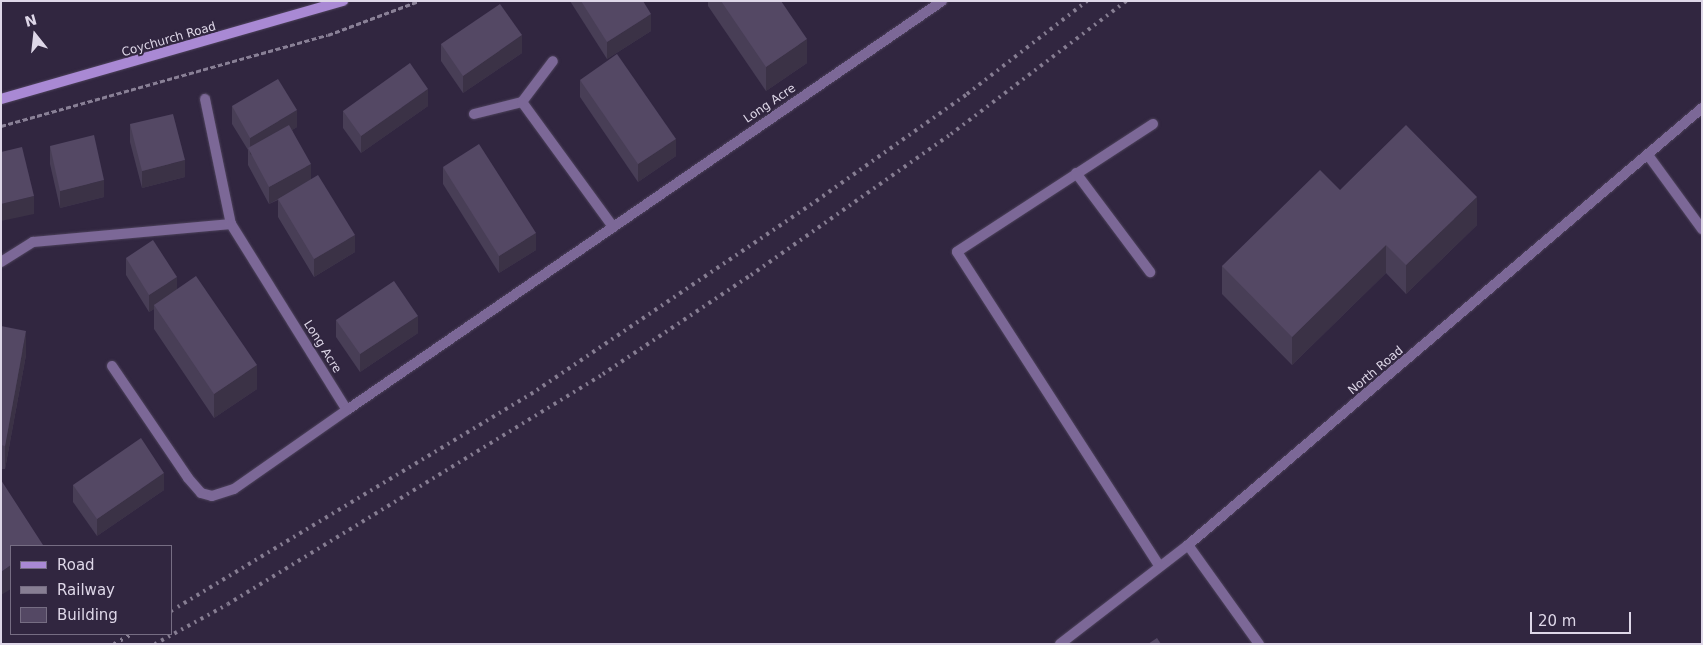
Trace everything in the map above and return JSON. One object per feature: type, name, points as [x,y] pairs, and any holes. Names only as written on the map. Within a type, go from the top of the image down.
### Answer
[{"type":"main road","name":"Coychurch Road","points":[[1,99],[344,1]]},
{"type":"street","name":"Long Acre","points":[[231,224],[347,410],[942,1]]},
{"type":"street","points":[[474,114],[522,102],[553,61]]},
{"type":"street","points":[[1,262],[33,242],[231,224],[205,99]]},
{"type":"street","points":[[522,102],[613,227]]},
{"type":"street","name":"North Road","points":[[1060,644],[1188,545],[1702,108]]},
{"type":"street","points":[[1153,124],[958,252],[1159,566]]},
{"type":"street","points":[[1648,155],[1702,229]]},
{"type":"street","points":[[1076,173],[1150,272]]},
{"type":"street","points":[[112,366],[188,478],[201,494],[212,496],[234,489],[347,410]]},
{"type":"street","points":[[1188,545],[1259,644]]},
{"type":"path","points":[[1,126],[328,35],[419,1]]},
{"type":"building","points":[[581,1],[643,1],[651,14],[607,42]]},
{"type":"building","points":[[721,1],[781,1],[807,39],[766,67]]},
{"type":"building","points":[[500,4],[522,35],[463,76],[441,44]]},
{"type":"building","points":[[617,54],[676,139],[638,164],[580,80]]},
{"type":"building","points":[[410,63],[428,89],[361,136],[343,111]]},
{"type":"building","points":[[278,79],[297,110],[250,138],[232,106]]},
{"type":"building","points":[[173,114],[185,160],[142,171],[130,124]]},
{"type":"building","points":[[289,125],[311,164],[269,187],[248,148]]},
{"type":"building","points":[[1406,125],[1477,197],[1406,265],[1386,245],[1292,337],[1222,266],[1320,170],[1340,190]]},
{"type":"building","points":[[94,135],[104,180],[60,191],[50,146]]},
{"type":"building","points":[[479,144],[536,233],[499,256],[443,167]]},
{"type":"building","points":[[22,147],[34,196],[1,204],[1,152]]},
{"type":"building","points":[[318,175],[355,235],[314,259],[278,199]]},
{"type":"building","points":[[153,240],[177,277],[149,295],[126,258]]},
{"type":"building","points":[[196,276],[257,365],[214,394],[154,305]]},
{"type":"building","points":[[394,281],[418,316],[360,354],[336,320]]},
{"type":"building","points":[[1,326],[26,331],[5,446],[1,445]]},
{"type":"building","points":[[141,438],[164,473],[97,519],[73,485]]},
{"type":"building","points":[[1,480],[43,545],[10,545],[10,566],[1,572]]},
{"type":"building","points":[[1157,638],[1161,644],[1148,644]]},
{"type":"railway","points":[[172,610],[537,390],[823,196],[967,94],[1087,1]]},
{"type":"railway","points":[[172,635],[228,604],[603,374],[751,275],[951,134],[1126,1]]},
{"type":"railway","points":[[114,644],[130,635]]},
{"type":"railway","points":[[155,644],[171,635]]}]
